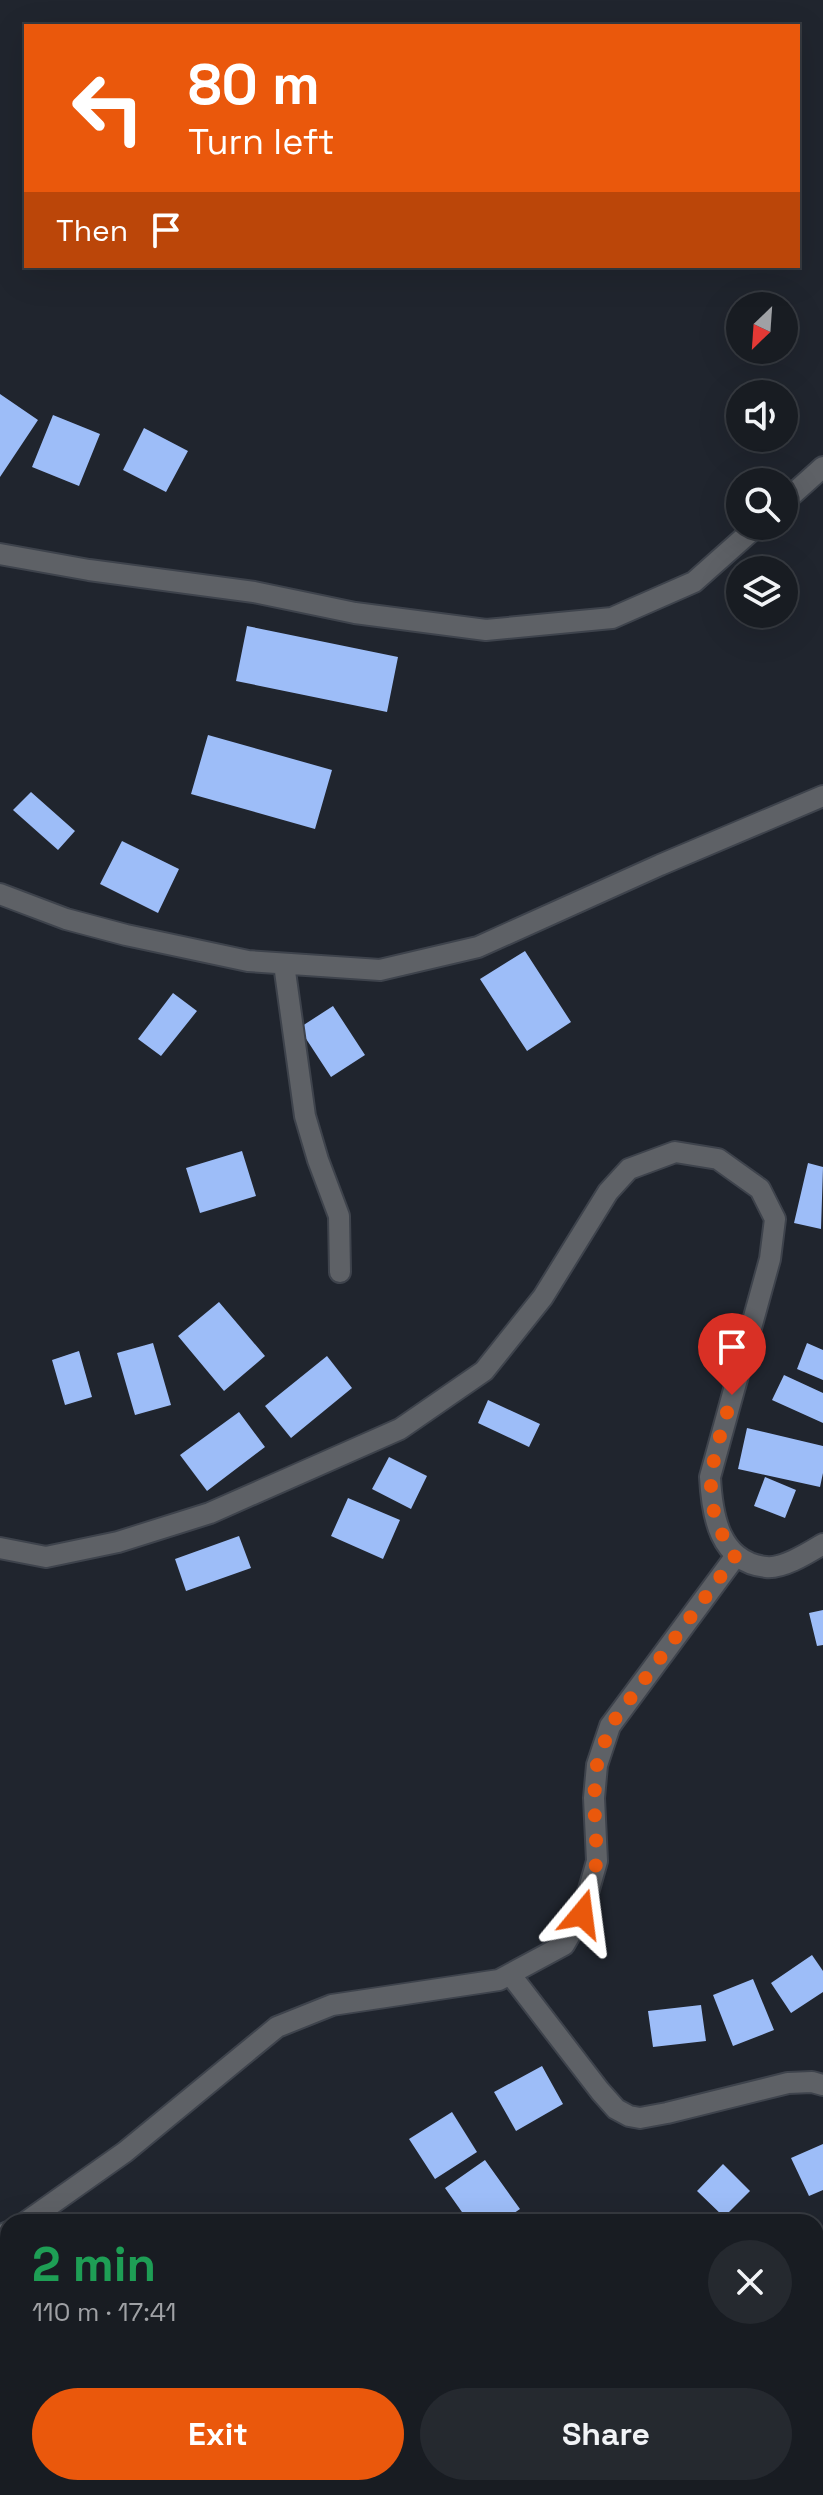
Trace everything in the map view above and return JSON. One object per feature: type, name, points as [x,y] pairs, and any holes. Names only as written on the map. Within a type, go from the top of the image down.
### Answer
[{"type":"street","points":[[798,489],[823,467]]},
{"type":"street","points":[[0,554],[89,570],[254,592],[355,613],[486,630],[612,618],[694,582],[741,540]]},
{"type":"street","points":[[0,894],[66,919],[248,961],[380,970],[478,947],[823,796]]},
{"type":"street","points":[[284,964],[305,1116],[339,1216],[340,1272]]},
{"type":"street","points":[[0,1548],[46,1557],[118,1542],[210,1513],[400,1429],[484,1371],[543,1297],[608,1192],[629,1169],[675,1152],[718,1159],[760,1189],[775,1219],[770,1259],[710,1477],[711,1509],[722,1538],[735,1557],[767,1568],[797,1559],[823,1544]]},
{"type":"street","points":[[37,2214],[125,2152],[277,2027],[332,2005],[499,1980],[564,1945],[582,1914],[597,1861],[594,1798],[597,1765],[610,1726],[735,1557]]},
{"type":"street","points":[[510,1974],[600,2091],[616,2109],[629,2116],[640,2118],[667,2113],[788,2083],[823,2085]]},
{"type":"building","points":[[0,394],[38,420],[0,477]]},
{"type":"building","points":[[53,415],[100,434],[79,486],[32,467]]},
{"type":"building","points":[[144,428],[188,451],[166,492],[123,470]]},
{"type":"building","points":[[247,626],[398,657],[387,712],[236,681]]},
{"type":"building","points":[[208,735],[332,770],[315,829],[191,794]]},
{"type":"building","points":[[31,792],[75,831],[58,850],[13,810]]},
{"type":"building","points":[[122,841],[179,869],[158,913],[100,884]]},
{"type":"building","points":[[525,951],[571,1022],[527,1051],[480,979]]},
{"type":"building","points":[[173,993],[197,1011],[161,1056],[138,1039]]},
{"type":"building","points":[[333,1006],[365,1055],[331,1077],[299,1028]]},
{"type":"building","points":[[242,1151],[256,1196],[200,1213],[186,1168]]},
{"type":"building","points":[[808,1163],[823,1167],[821,1229],[794,1223]]},
{"type":"building","points":[[219,1302],[265,1356],[224,1391],[178,1336]]},
{"type":"building","points":[[153,1343],[171,1405],[135,1415],[117,1353]]},
{"type":"building","points":[[807,1343],[823,1350],[823,1380],[797,1369]]},
{"type":"building","points":[[79,1351],[92,1397],[65,1405],[52,1360]]},
{"type":"building","points":[[327,1356],[352,1388],[291,1438],[265,1406]]},
{"type":"building","points":[[784,1375],[823,1393],[823,1423],[772,1400]]},
{"type":"building","points":[[488,1400],[540,1424],[529,1447],[478,1423]]},
{"type":"building","points":[[239,1412],[265,1447],[207,1491],[180,1455]]},
{"type":"building","points":[[747,1428],[823,1446],[820,1487],[738,1469]]},
{"type":"building","points":[[389,1457],[427,1476],[411,1509],[372,1489]]},
{"type":"building","points":[[765,1477],[796,1490],[785,1518],[754,1506]]},
{"type":"building","points":[[348,1498],[400,1520],[383,1559],[331,1536]]},
{"type":"building","points":[[239,1536],[251,1568],[186,1591],[175,1559]]},
{"type":"building","points":[[823,1610],[823,1645],[817,1646],[809,1613]]},
{"type":"building","points":[[812,1955],[823,1971],[823,1992],[791,2013],[771,1983]]},
{"type":"building","points":[[753,1979],[774,2030],[733,2046],[713,1995]]},
{"type":"building","points":[[701,2005],[706,2041],[653,2047],[648,2011]]},
{"type":"building","points":[[542,2066],[563,2104],[516,2131],[494,2092]]},
{"type":"building","points":[[452,2112],[477,2152],[435,2179],[409,2139]]},
{"type":"building","points":[[823,2144],[823,2190],[809,2196],[791,2158]]},
{"type":"building","points":[[485,2160],[520,2209],[513,2214],[463,2214],[445,2188]]},
{"type":"building","points":[[723,2164],[750,2191],[727,2214],[721,2214],[697,2191]]},
{"type":"route","points":[[582,1914],[597,1861],[594,1798],[597,1765],[610,1726],[735,1557],[722,1538],[711,1509],[710,1477],[732,1395]]}]
